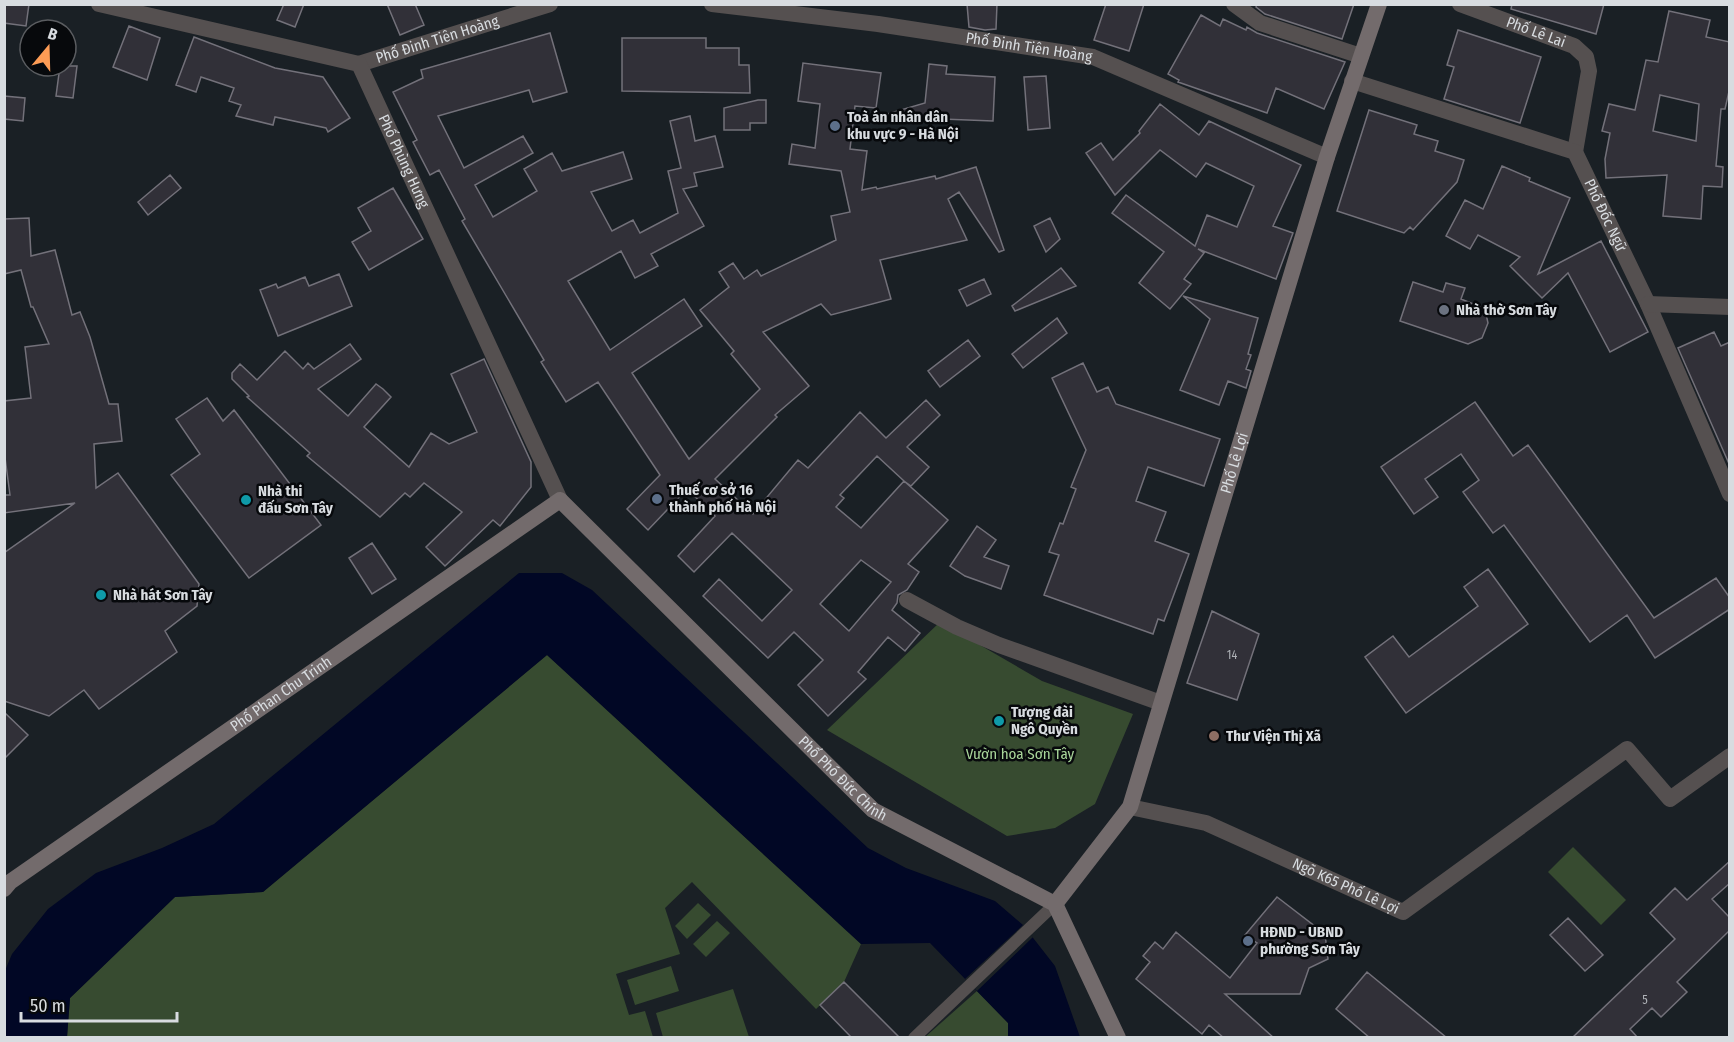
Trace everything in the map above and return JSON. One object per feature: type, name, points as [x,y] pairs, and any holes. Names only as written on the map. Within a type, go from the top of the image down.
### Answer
[{"type":"main road","name":"Phố Lê Lợi","points":[[1055,904],[1130,807],[1327,157],[1379,4]]},
{"type":"main road","name":"Phố Phan Chu Trinh","points":[[6,882],[560,500]]},
{"type":"main road","name":"Phố Phó Đức Chính","points":[[560,500],[873,810],[1055,904]]},
{"type":"main road","points":[[1055,904],[1118,1038]]},
{"type":"street","points":[[99,4],[359,64]]},
{"type":"street","name":"Phố Đinh Tiên Hoàng","points":[[359,64],[550,4]]},
{"type":"street","name":"Phố Đinh Tiên Hoàng","points":[[712,4],[878,24],[1093,57],[1327,157]]},
{"type":"street","points":[[1234,4],[1260,23],[1361,56]]},
{"type":"street","name":"Phố Lê Lai","points":[[1460,4],[1574,46],[1586,57],[1589,70],[1575,152]]},
{"type":"street","name":"Phố Phùng Hưng","points":[[359,64],[560,500]]},
{"type":"street","points":[[1352,81],[1575,152]]},
{"type":"street","name":"Phố Đốc Ngữ","points":[[1575,152],[1648,304],[1730,494]]},
{"type":"street","points":[[1648,304],[1730,307]]},
{"type":"street","points":[[907,600],[957,627],[999,645],[1161,703]]},
{"type":"street","name":"Ngõ K65 Phố Lê Lợi","points":[[1130,807],[1206,823],[1403,912],[1628,749],[1670,799],[1730,756]]},
{"type":"lane","points":[[914,1038],[1055,904]]},
{"type":"green space","name":"Vườn hoa Sơn Tây","points":[[940,622],[1042,681],[1133,714],[1095,804],[1055,828],[1007,836],[827,730]]},
{"type":"green space","points":[[547,655],[861,944],[844,982],[816,1009],[692,882],[665,908],[680,954],[616,974],[629,1015],[645,1011],[653,1037],[67,1038],[70,998],[175,897],[263,892]]},
{"type":"green space","points":[[1573,847],[1626,900],[1601,925],[1548,872]]},
{"type":"green space","points":[[698,903],[711,915],[687,939],[675,926]]},
{"type":"green space","points":[[717,921],[730,933],[706,957],[693,944]]},
{"type":"green space","points":[[671,966],[679,991],[635,1005],[627,980]]},
{"type":"green space","points":[[733,989],[749,1037],[663,1037],[656,1013]]},
{"type":"green space","points":[[977,991],[1008,1023],[1008,1037],[924,1038]]},
{"type":"water","points":[[519,573],[562,573],[592,590],[868,848],[906,868],[995,901],[1023,925],[1055,966],[1080,1037],[1008,1037],[1008,1023],[930,943],[861,944],[547,655],[263,892],[175,897],[70,998],[67,1037],[5,1037],[4,973],[12,954],[48,909],[96,873],[162,848],[214,824]]},
{"type":"pier","points":[[1023,925],[1033,937],[977,991],[965,979]]},
{"type":"building","points":[[4,4],[29,4],[27,18],[18,18],[18,25],[4,23]]},
{"type":"building","points":[[284,4],[304,4],[295,27],[277,20]]},
{"type":"building","points":[[387,4],[415,4],[424,25],[400,35]]},
{"type":"building","points":[[967,4],[997,4],[996,29],[985,30],[969,27]]},
{"type":"building","points":[[1106,4],[1144,4],[1129,51],[1094,40]]},
{"type":"building","points":[[1257,4],[1354,4],[1342,39],[1265,14],[1256,7]]},
{"type":"building","points":[[1512,4],[1604,4],[1596,34],[1511,9]]},
{"type":"building","points":[[1669,11],[1710,20],[1706,37],[1730,42],[1730,87],[1725,109],[1721,109],[1716,166],[1723,167],[1722,187],[1703,186],[1701,219],[1663,216],[1667,175],[1606,178],[1605,159],[1610,133],[1602,131],[1609,104],[1635,110],[1646,60],[1658,62]],"holes":[[[1660,95],[1699,104],[1696,141],[1653,131]]]},
{"type":"building","points":[[1201,15],[1220,26],[1223,19],[1246,30],[1247,27],[1257,33],[1345,62],[1324,109],[1276,88],[1267,113],[1178,82],[1179,80],[1168,74]]},
{"type":"building","points":[[129,26],[160,38],[147,80],[113,67]]},
{"type":"building","points":[[1458,30],[1541,57],[1520,123],[1444,99],[1454,67],[1447,65]]},
{"type":"building","points":[[550,33],[567,92],[533,102],[529,90],[438,116],[464,168],[523,136],[533,153],[475,185],[493,217],[537,191],[524,169],[552,153],[562,171],[623,152],[632,179],[591,192],[612,231],[633,220],[640,233],[678,213],[668,171],[681,168],[670,121],[690,116],[695,141],[715,136],[723,167],[694,173],[697,186],[683,189],[704,226],[651,254],[658,266],[635,278],[621,251],[568,281],[610,350],[684,299],[702,326],[632,373],[689,459],[760,389],[731,354],[734,351],[700,310],[729,287],[719,272],[733,263],[744,279],[757,270],[761,276],[836,240],[831,216],[850,212],[841,171],[789,164],[792,144],[815,148],[820,104],[798,101],[803,63],[881,73],[876,108],[855,106],[850,149],[867,151],[862,190],[876,187],[877,189],[935,176],[936,179],[976,167],[1004,250],[999,252],[959,192],[948,199],[967,240],[880,260],[891,299],[831,315],[821,304],[763,332],[809,386],[775,415],[777,417],[715,479],[753,514],[798,460],[808,468],[860,412],[886,438],[926,400],[940,415],[907,447],[929,467],[911,486],[904,481],[948,520],[908,564],[919,572],[907,590],[898,595],[897,603],[892,610],[920,633],[905,651],[888,637],[858,672],[866,679],[828,716],[798,685],[823,660],[794,632],[768,658],[703,596],[719,579],[762,621],[792,590],[732,533],[694,572],[678,556],[715,516],[687,489],[648,530],[627,509],[660,475],[598,382],[566,402],[541,362],[544,360],[462,221],[465,219],[439,170],[430,175],[413,142],[417,140],[393,92],[423,78],[421,70]],"holes":[[[877,456],[904,481],[861,528],[836,507],[844,498],[840,495]],[[861,560],[891,582],[849,631],[820,604]]]},
{"type":"building","points":[[194,37],[275,68],[323,77],[350,118],[328,132],[326,128],[275,117],[273,125],[236,116],[241,105],[229,101],[234,88],[201,77],[196,92],[176,85]]},
{"type":"building","points":[[622,38],[706,38],[706,48],[739,48],[739,65],[749,65],[750,93],[622,91]]},
{"type":"building","points":[[929,64],[947,66],[946,74],[995,77],[993,121],[941,120],[887,115],[925,103]]},
{"type":"building","points":[[1046,76],[1050,128],[1028,130],[1024,77]]},
{"type":"building","points":[[58,78],[76,78],[73,98],[56,96]]},
{"type":"building","points":[[4,96],[25,98],[23,121],[4,119]]},
{"type":"building","points":[[766,100],[766,123],[750,123],[750,130],[724,130],[724,108]]},
{"type":"building","points":[[1160,104],[1199,135],[1209,121],[1301,165],[1273,226],[1293,233],[1276,279],[1198,249],[1204,253],[1184,279],[1191,284],[1170,309],[1139,283],[1164,252],[1112,213],[1126,195],[1195,246],[1207,215],[1237,227],[1254,186],[1206,163],[1196,177],[1160,150],[1115,195],[1086,153],[1101,143],[1113,160],[1140,133],[1139,131]]},
{"type":"building","points":[[1369,110],[1417,125],[1414,134],[1438,141],[1435,151],[1464,160],[1457,182],[1413,230],[1410,227],[1404,233],[1337,211]]},
{"type":"building","points":[[1502,166],[1530,178],[1529,181],[1570,198],[1538,274],[1601,241],[1648,332],[1610,352],[1568,273],[1542,298],[1510,266],[1520,257],[1478,235],[1470,249],[1446,236],[1465,200],[1483,209]]},
{"type":"building","points":[[170,175],[181,188],[148,215],[138,202]]},
{"type":"building","points":[[393,188],[423,239],[369,270],[352,242],[371,231],[358,208]]},
{"type":"building","name":"Nhà hát Sơn Tây","points":[[29,218],[31,256],[55,250],[72,315],[80,312],[90,337],[109,404],[118,404],[122,441],[94,444],[96,488],[118,473],[199,584],[197,606],[165,631],[177,652],[99,709],[84,690],[49,716],[4,701],[4,553],[75,503],[4,513],[4,495],[10,495],[4,450],[4,401],[31,398],[25,347],[49,344],[31,307],[21,270],[4,274],[4,219]]},
{"type":"building","points":[[1050,218],[1060,239],[1046,252],[1034,226]]},
{"type":"building","points":[[1061,268],[1076,286],[1015,311],[1012,306]]},
{"type":"building","points":[[339,274],[352,306],[278,336],[260,290],[276,284],[278,288],[305,277],[309,286]]},
{"type":"building","points":[[984,279],[991,294],[967,306],[959,290]]},
{"type":"building","name":"Nhà thờ Sơn Tây","points":[[1413,282],[1443,292],[1446,283],[1465,288],[1461,299],[1481,307],[1486,314],[1488,323],[1482,338],[1468,344],[1400,321]]},
{"type":"building","points":[[1183,296],[1258,318],[1248,354],[1251,355],[1246,369],[1251,371],[1246,388],[1228,381],[1219,405],[1180,390],[1210,319]]},
{"type":"building","points":[[1057,318],[1067,333],[1023,368],[1012,354]]},
{"type":"building","points":[[1714,332],[1721,346],[1730,342],[1730,466],[1678,348]]},
{"type":"building","points":[[968,340],[980,356],[940,387],[928,371]]},
{"type":"building","points":[[350,344],[361,359],[318,389],[348,416],[376,384],[383,389],[391,397],[364,427],[409,467],[431,433],[449,444],[477,432],[451,374],[484,359],[531,462],[531,487],[500,526],[493,520],[445,566],[426,547],[462,512],[424,483],[410,497],[405,493],[380,517],[307,456],[310,453],[247,397],[249,396],[232,379],[232,373],[240,364],[257,380],[285,351],[303,369],[308,363],[314,369]]},
{"type":"building","points":[[1083,363],[1097,392],[1108,387],[1116,404],[1220,439],[1204,486],[1148,467],[1136,501],[1166,512],[1155,541],[1189,554],[1164,621],[1158,619],[1153,634],[1044,595],[1059,555],[1049,552],[1060,523],[1063,524],[1076,489],[1071,487],[1086,450],[1052,378]]},
{"type":"building","name":"Nhà thi đấu Sơn Tây","points":[[207,398],[223,421],[234,410],[321,525],[249,578],[171,475],[200,454],[176,419]]},
{"type":"building","points":[[1475,402],[1513,456],[1528,445],[1654,618],[1716,578],[1730,598],[1730,609],[1655,658],[1627,615],[1590,642],[1504,525],[1493,533],[1463,492],[1479,480],[1461,454],[1425,479],[1438,497],[1414,514],[1381,467]]},
{"type":"building","points":[[977,526],[996,540],[984,557],[1009,566],[1001,589],[965,576],[950,566]]},
{"type":"building","points":[[372,543],[396,579],[372,594],[349,558]]},
{"type":"building","points":[[1488,569],[1528,624],[1406,713],[1365,657],[1393,636],[1409,657],[1478,606],[1464,587]]},
{"type":"building","points":[[1212,611],[1259,634],[1237,700],[1187,683]]},
{"type":"building","points":[[4,712],[28,735],[4,759]]},
{"type":"building","points":[[1730,861],[1730,883],[1712,899],[1730,918],[1730,930],[1677,982],[1687,992],[1661,1017],[1652,1008],[1630,1029],[1638,1038],[1572,1038],[1675,939],[1650,913],[1675,888],[1687,900]]},
{"type":"building","points":[[1277,897],[1325,934],[1328,959],[1309,968],[1300,994],[1225,994],[1274,1038],[1224,1038],[1209,1025],[1202,1034],[1136,979],[1150,962],[1143,956],[1155,942],[1163,949],[1176,932],[1230,978],[1257,943],[1245,935]]},
{"type":"building","points":[[1568,918],[1603,955],[1585,971],[1550,935]]},
{"type":"building","points":[[1367,972],[1447,1038],[1370,1038],[1336,1009]]},
{"type":"building","points":[[844,982],[900,1038],[852,1038],[820,1005]]},
{"type":"place","name":"Toà án nhân dân khu vực 9 - Hà Nội","points":[[835,126]]},
{"type":"place","name":"Nhà thờ Sơn Tây","points":[[1444,310]]},
{"type":"place","name":"Thuế cơ sở 16 thành phố Hà Nội","points":[[657,499]]},
{"type":"place","name":"Nhà thi đấu Sơn Tây","points":[[246,500]]},
{"type":"place","name":"Nhà hát Sơn Tây","points":[[101,595]]},
{"type":"place","name":"Tượng đài Ngô Quyền","points":[[999,721]]},
{"type":"place","name":"Thư Viện Thị Xã","points":[[1214,736]]},
{"type":"place","name":"HĐND - UBND phường Sơn Tây","points":[[1248,941]]}]
